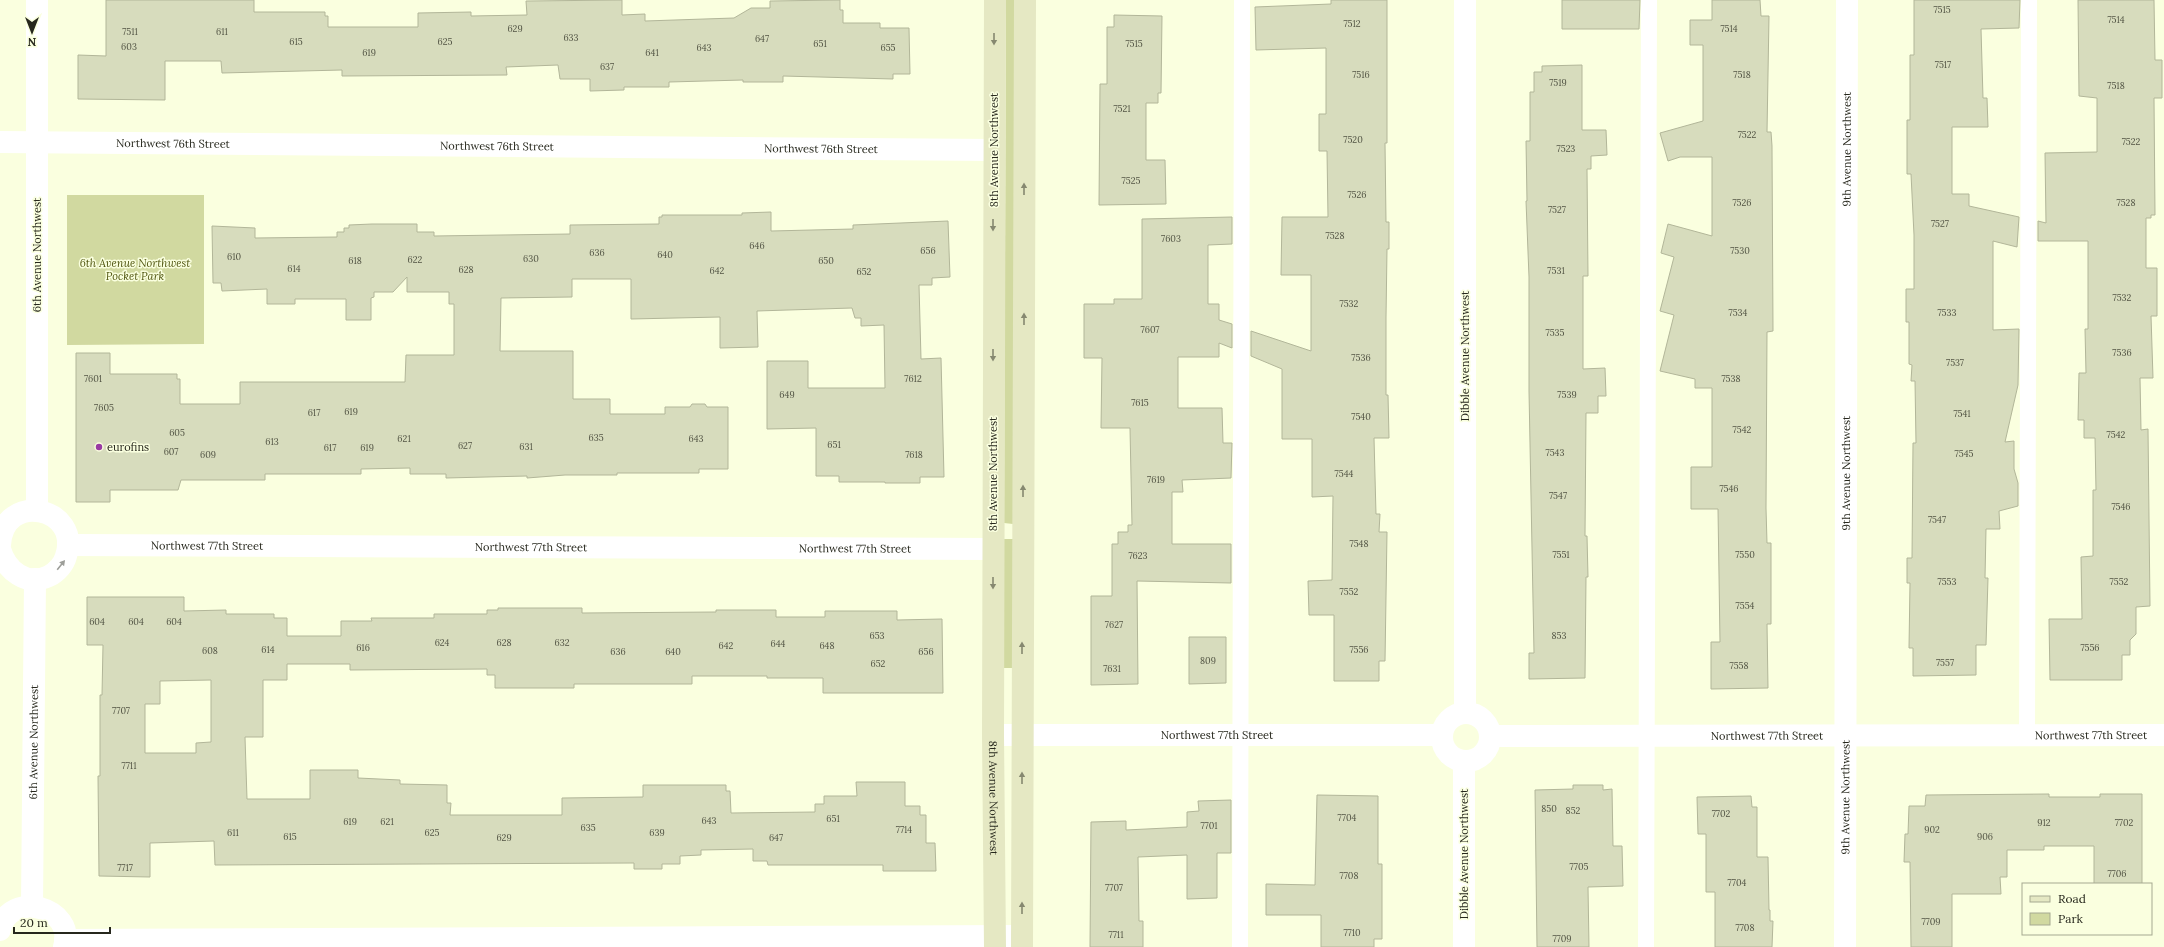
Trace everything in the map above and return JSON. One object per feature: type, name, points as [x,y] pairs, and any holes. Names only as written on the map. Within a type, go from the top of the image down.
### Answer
[{"type":"main road","name":"8th Avenue Northwest","points":[[995,0],[993,549],[995,942]]},
{"type":"main road","points":[[1022,942],[1025,0]]},
{"type":"street","name":"6th Avenue Northwest","points":[[37,0],[37,509]]},
{"type":"street","name":"Dibble Avenue Northwest","points":[[1465,0],[1465,712]]},
{"type":"street","name":"9th Avenue Northwest","points":[[1845,947],[1847,0]]},
{"type":"street","name":"Northwest 76th Street","points":[[0,142],[994,150]]},
{"type":"street","points":[[0,545],[4,527],[11,519],[21,513],[37,509],[55,518],[63,526],[68,537],[65,560],[58,570],[49,576],[35,579],[17,575],[9,568],[3,559],[0,549]]},
{"type":"street","name":"Northwest 77th Street","points":[[68,545],[993,549]]},
{"type":"street","name":"6th Avenue Northwest","points":[[32,906],[35,579]]},
{"type":"street","points":[[1465,712],[1473,713],[1481,717],[1486,724],[1490,736],[1488,748],[1483,754],[1476,759],[1464,761],[1454,758],[1447,753],[1443,747],[1441,735],[1444,724],[1450,718],[1465,712]]},
{"type":"street","name":"Northwest 77th Street","points":[[993,735],[1441,735]]},
{"type":"street","name":"Northwest 77th Street","points":[[1490,736],[2164,736]]},
{"type":"street","name":"Dibble Avenue Northwest","points":[[1464,761],[1464,947]]},
{"type":"street","points":[[0,930],[7,917],[14,911],[25,906],[32,906],[46,908],[52,912],[61,923],[64,943],[1022,942]]},
{"type":"lane","points":[[1240,947],[1242,0]]},
{"type":"lane","points":[[1646,947],[1649,0]]},
{"type":"lane","points":[[2027,735],[2029,0]]},
{"type":"green space","points":[[1006,0],[1016,0],[1013,524],[1004,523]]},
{"type":"green space","name":"6th Avenue Northwest Pocket Park","points":[[67,195],[204,195],[204,344],[67,345]]},
{"type":"green space","points":[[1004,539],[1014,539],[1013,668],[1004,668]]},
{"type":"building","points":[[106,0],[254,0],[254,12],[325,12],[325,16],[328,16],[328,27],[418,27],[418,13],[471,12],[471,16],[527,15],[526,1],[622,0],[622,15],[645,14],[645,21],[734,18],[751,8],[770,8],[770,1],[840,0],[840,10],[843,10],[843,23],[880,23],[880,28],[909,28],[910,74],[893,74],[893,79],[783,76],[783,82],[743,82],[743,80],[669,82],[669,87],[624,87],[624,90],[590,91],[590,79],[560,79],[558,65],[506,67],[507,75],[342,76],[342,70],[222,73],[221,61],[165,61],[165,100],[78,99],[78,55],[106,56]]},
{"type":"building","points":[[1331,0],[1387,0],[1387,143],[1385,143],[1386,222],[1389,222],[1389,249],[1387,249],[1386,395],[1388,395],[1389,438],[1374,438],[1376,514],[1380,514],[1379,532],[1387,532],[1385,661],[1379,661],[1379,681],[1334,681],[1334,615],[1309,615],[1308,581],[1332,580],[1333,496],[1312,497],[1312,439],[1282,439],[1282,369],[1251,356],[1251,331],[1311,351],[1311,275],[1281,275],[1282,217],[1328,217],[1327,151],[1319,151],[1319,114],[1326,114],[1326,48],[1256,50],[1255,7],[1331,4]]},
{"type":"building","points":[[1562,0],[1640,0],[1639,29],[1562,29]]},
{"type":"building","points":[[1712,0],[1760,0],[1761,16],[1769,16],[1767,132],[1771,132],[1772,146],[1773,331],[1767,332],[1766,508],[1767,543],[1771,543],[1771,624],[1767,624],[1768,688],[1711,689],[1711,642],[1720,642],[1718,509],[1691,509],[1691,467],[1712,467],[1712,388],[1695,388],[1695,379],[1660,371],[1674,315],[1660,311],[1674,257],[1661,253],[1668,224],[1712,236],[1712,157],[1680,157],[1668,161],[1660,133],[1703,121],[1703,45],[1690,45],[1690,20],[1712,20]]},
{"type":"building","points":[[1914,0],[2020,0],[2019,28],[1981,29],[1983,98],[1987,98],[1988,127],[1952,127],[1952,194],[1969,194],[1969,206],[2019,217],[2017,247],[1993,241],[1993,330],[2019,329],[2018,385],[2005,442],[2014,441],[2014,469],[2018,483],[2018,506],[1999,511],[2000,529],[1986,529],[1985,578],[1988,578],[1986,645],[1976,645],[1976,675],[1913,676],[1913,648],[1909,648],[1910,583],[1907,583],[1907,558],[1912,558],[1913,443],[1916,443],[1915,381],[1911,381],[1912,365],[1909,364],[1909,322],[1906,322],[1906,289],[1914,289],[1914,235],[1911,174],[1907,174],[1907,120],[1910,120],[1910,55],[1914,55]]},
{"type":"building","points":[[2078,0],[2154,0],[2155,60],[2162,60],[2162,98],[2154,98],[2155,215],[2151,215],[2151,218],[2146,218],[2146,268],[2157,268],[2157,316],[2151,316],[2153,378],[2140,378],[2141,430],[2148,429],[2150,606],[2136,607],[2136,634],[2130,640],[2130,655],[2122,655],[2122,680],[2050,680],[2049,619],[2082,619],[2081,557],[2093,556],[2093,490],[2096,490],[2095,438],[2084,438],[2084,420],[2078,420],[2079,373],[2086,373],[2085,329],[2088,329],[2088,241],[2038,241],[2038,221],[2046,223],[2045,153],[2097,152],[2097,98],[2079,96]]},
{"type":"building","points":[[1114,15],[1162,16],[1161,93],[1158,93],[1158,103],[1146,103],[1146,160],[1165,160],[1166,204],[1099,205],[1100,84],[1107,84],[1107,27],[1114,27]]},
{"type":"building","points":[[1582,65],[1582,130],[1606,130],[1607,155],[1591,156],[1591,169],[1587,169],[1588,276],[1583,276],[1583,369],[1605,368],[1606,396],[1598,396],[1598,413],[1586,413],[1585,536],[1587,536],[1588,577],[1586,577],[1585,678],[1529,679],[1529,653],[1534,653],[1529,391],[1529,277],[1526,201],[1526,141],[1530,141],[1530,92],[1534,92],[1534,72],[1542,72],[1542,66]]},
{"type":"building","points":[[771,212],[771,231],[853,229],[853,225],[948,221],[950,277],[932,278],[932,285],[919,285],[921,359],[941,358],[944,477],[920,477],[920,483],[885,483],[839,482],[839,476],[816,476],[816,428],[767,429],[767,361],[808,361],[808,388],[885,388],[884,325],[861,326],[861,318],[855,318],[852,308],[757,311],[758,347],[720,348],[720,317],[631,319],[631,279],[572,279],[572,297],[501,298],[500,351],[573,351],[573,399],[610,399],[610,414],[665,414],[665,407],[690,407],[692,404],[705,404],[707,407],[728,407],[728,469],[699,469],[699,473],[617,473],[617,475],[565,475],[527,478],[527,476],[446,478],[446,474],[410,474],[410,468],[361,469],[361,474],[265,474],[265,480],[181,480],[178,490],[110,490],[110,502],[76,502],[76,353],[110,353],[110,374],[177,374],[177,379],[180,379],[180,404],[240,404],[240,382],[405,382],[406,355],[454,355],[454,304],[449,304],[449,292],[407,292],[407,277],[393,292],[374,292],[374,297],[371,298],[371,320],[346,320],[346,299],[295,299],[295,304],[267,304],[267,289],[222,291],[221,283],[213,283],[212,226],[255,228],[255,238],[337,237],[337,232],[344,232],[344,228],[349,228],[349,225],[372,224],[417,224],[417,232],[434,232],[434,236],[570,234],[570,225],[659,224],[659,217],[662,217],[662,215],[742,215],[742,213]]},
{"type":"building","points":[[1232,217],[1232,244],[1208,245],[1208,304],[1219,304],[1219,320],[1232,324],[1232,348],[1219,343],[1219,357],[1178,357],[1178,408],[1222,408],[1223,443],[1232,443],[1231,478],[1182,480],[1183,492],[1172,492],[1172,544],[1231,544],[1231,583],[1137,581],[1138,684],[1091,685],[1091,596],[1112,596],[1112,544],[1118,544],[1118,532],[1128,532],[1128,525],[1132,525],[1130,428],[1101,428],[1102,358],[1084,358],[1084,304],[1114,304],[1114,299],[1142,299],[1142,219]]},
{"type":"building","points":[[87,597],[184,597],[184,611],[226,610],[226,614],[274,614],[274,618],[287,618],[287,636],[341,636],[341,621],[372,621],[371,618],[434,618],[434,614],[487,614],[487,610],[498,610],[498,608],[582,608],[582,613],[776,610],[776,617],[825,617],[825,611],[897,611],[897,620],[942,619],[943,693],[823,693],[823,678],[767,678],[767,676],[692,676],[692,684],[574,684],[574,688],[495,688],[495,675],[487,675],[487,669],[350,670],[350,664],[287,664],[287,680],[263,680],[263,737],[245,737],[247,799],[310,799],[310,770],[358,770],[358,778],[400,780],[400,784],[447,785],[447,803],[451,803],[450,815],[562,815],[562,798],[643,797],[643,785],[726,785],[726,791],[730,791],[731,813],[815,812],[815,804],[824,804],[824,796],[857,796],[856,782],[905,782],[905,806],[920,806],[920,815],[926,815],[926,843],[935,843],[936,871],[883,871],[883,865],[768,865],[767,861],[753,861],[753,849],[701,850],[701,855],[680,856],[680,864],[662,864],[662,869],[634,869],[634,863],[215,865],[214,841],[150,843],[150,877],[99,876],[98,776],[100,776],[100,695],[102,695],[103,645],[87,645]],"holes":[[[211,680],[211,742],[196,743],[196,753],[145,753],[145,704],[160,704],[160,681]]]},
{"type":"building","points":[[1189,637],[1226,637],[1226,683],[1189,684]]},
{"type":"building","points":[[1573,785],[1603,785],[1603,790],[1612,789],[1613,846],[1622,846],[1623,886],[1588,887],[1589,947],[1537,947],[1535,790],[1573,789]]},
{"type":"building","points":[[2049,794],[2049,797],[2100,797],[2100,794],[2142,794],[2142,883],[2094,883],[2094,846],[2044,846],[2044,850],[2007,850],[2007,877],[2000,877],[2001,894],[1952,894],[1952,947],[1911,947],[1910,862],[1904,862],[1905,834],[1908,834],[1909,806],[1925,806],[1926,795]]},
{"type":"building","points":[[1317,795],[1378,796],[1378,864],[1382,864],[1382,939],[1374,939],[1374,947],[1321,947],[1321,915],[1266,915],[1266,884],[1315,885]]},
{"type":"building","points":[[1751,796],[1752,807],[1757,807],[1757,857],[1768,857],[1769,910],[1770,921],[1773,921],[1772,947],[1715,947],[1715,892],[1706,892],[1706,834],[1698,834],[1697,797]]},
{"type":"building","points":[[1231,800],[1231,853],[1217,853],[1217,898],[1187,899],[1187,855],[1138,857],[1139,921],[1143,921],[1143,947],[1090,947],[1091,822],[1126,821],[1126,830],[1187,827],[1187,812],[1199,811],[1198,801]]},
{"type":"place","name":"eurofins","points":[[99,447]]}]
